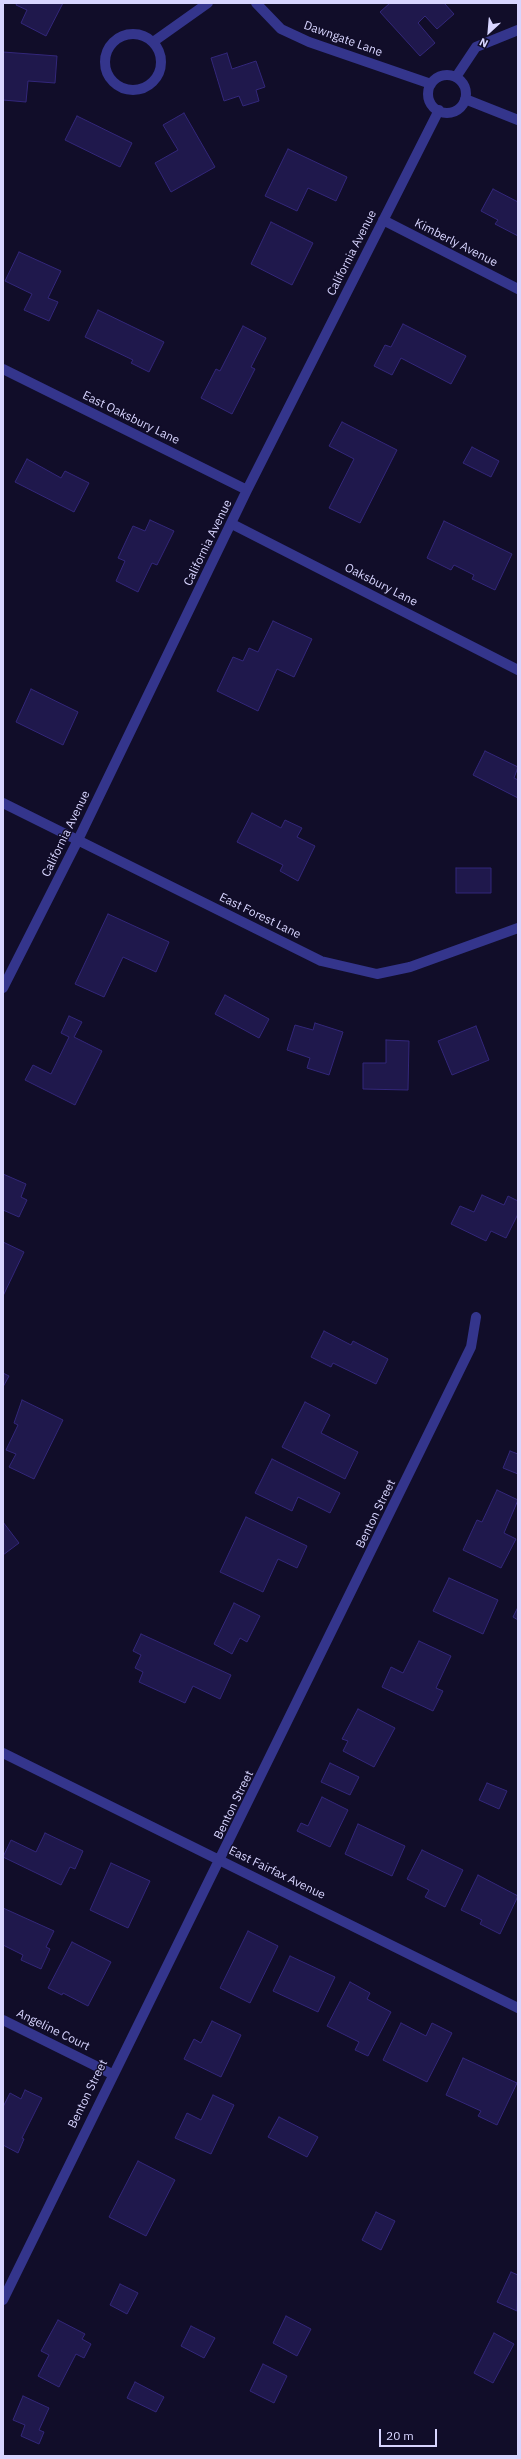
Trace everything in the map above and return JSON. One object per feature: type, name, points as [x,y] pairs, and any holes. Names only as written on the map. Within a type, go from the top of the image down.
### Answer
[{"type":"street","points":[[153,42],[208,3]]},
{"type":"street","name":"Dawngate Lane","points":[[256,3],[281,29],[309,42],[431,84]]},
{"type":"street","points":[[456,77],[476,47],[518,30]]},
{"type":"street","points":[[128,34],[137,34],[153,42],[158,50],[160,69],[150,84],[131,90],[122,88],[114,82],[108,75],[105,58],[113,42],[128,34]]},
{"type":"street","points":[[444,75],[456,77],[466,90],[465,99],[458,109],[453,111],[439,110],[429,99],[431,84],[438,77],[444,75]]},
{"type":"street","points":[[465,99],[518,120]]},
{"type":"street","name":"California Avenue","points":[[3,988],[78,840],[232,524],[247,490],[439,110]]},
{"type":"street","name":"Kimberly Avenue","points":[[383,220],[518,289]]},
{"type":"street","name":"East Oaksbury Lane","points":[[3,369],[247,490]]},
{"type":"street","name":"Oaksbury Lane","points":[[232,524],[518,670]]},
{"type":"street","name":"East Forest Lane","points":[[3,803],[321,961],[377,974],[410,967],[518,928]]},
{"type":"street","name":"Benton Street","points":[[3,2300],[112,2074],[221,1860],[471,1347],[476,1317]]},
{"type":"street","name":"East Fairfax Avenue","points":[[3,1753],[518,2008]]},
{"type":"street","name":"Angeline Court","points":[[3,2020],[112,2074]]},
{"type":"building","points":[[17,3],[63,3],[46,36],[21,23],[27,10],[16,5]]},
{"type":"building","points":[[390,3],[444,3],[454,14],[437,29],[425,16],[418,23],[435,43],[420,56],[380,12]]},
{"type":"building","points":[[3,52],[57,56],[55,83],[28,81],[26,102],[3,100]]},
{"type":"building","points":[[227,53],[232,69],[256,61],[265,87],[256,90],[259,101],[243,106],[239,96],[224,101],[211,58]]},
{"type":"building","points":[[184,113],[215,167],[171,192],[155,163],[178,150],[163,125]]},
{"type":"building","points":[[77,116],[132,143],[120,167],[65,140]]},
{"type":"building","points":[[288,149],[347,177],[336,201],[308,188],[297,211],[265,196]]},
{"type":"building","points":[[493,189],[518,202],[518,236],[495,224],[498,220],[481,211]]},
{"type":"building","points":[[271,222],[313,243],[292,285],[251,264]]},
{"type":"building","points":[[19,252],[61,271],[48,298],[58,302],[49,321],[24,310],[32,294],[5,281]]},
{"type":"building","points":[[98,310],[164,342],[149,372],[131,363],[133,360],[85,337]]},
{"type":"building","points":[[403,324],[466,356],[451,384],[401,358],[392,375],[374,366],[385,345],[391,347]]},
{"type":"building","points":[[243,326],[266,338],[251,367],[255,369],[232,414],[201,398],[216,369],[220,371]]},
{"type":"building","points":[[342,422],[397,450],[360,523],[329,508],[354,459],[329,446]]},
{"type":"building","points":[[472,447],[499,461],[491,477],[463,463]]},
{"type":"building","points":[[27,459],[61,478],[65,471],[89,483],[74,512],[15,482]]},
{"type":"building","points":[[150,520],[174,531],[157,565],[152,563],[138,592],[116,581],[125,561],[118,558],[133,526],[145,531]]},
{"type":"building","points":[[444,521],[512,554],[495,590],[472,579],[474,575],[454,565],[451,570],[427,558]]},
{"type":"building","points":[[273,621],[312,639],[294,677],[277,669],[258,711],[217,691],[233,657],[243,661],[249,648],[258,652]]},
{"type":"building","points":[[31,689],[78,712],[63,745],[16,722]]},
{"type":"building","points":[[485,751],[518,767],[514,778],[518,780],[518,798],[473,775]]},
{"type":"building","points":[[252,813],[281,828],[285,820],[302,828],[297,837],[315,846],[298,881],[280,871],[283,865],[237,842]]},
{"type":"building","points":[[456,868],[491,868],[491,893],[456,893]]},
{"type":"building","points":[[108,914],[169,942],[156,972],[123,957],[104,997],[75,984]]},
{"type":"building","points":[[225,995],[269,1019],[259,1038],[215,1014]]},
{"type":"building","points":[[69,1016],[82,1022],[74,1037],[102,1051],[75,1105],[25,1080],[33,1065],[51,1074],[69,1037],[61,1033]]},
{"type":"building","points":[[315,1023],[343,1032],[329,1075],[307,1068],[310,1058],[287,1050],[295,1025],[313,1030]]},
{"type":"building","points":[[476,1026],[489,1060],[452,1075],[438,1041]]},
{"type":"building","points":[[386,1040],[409,1041],[408,1090],[363,1089],[363,1063],[386,1063]]},
{"type":"building","points":[[3,1174],[26,1184],[21,1197],[27,1200],[19,1217],[3,1210]]},
{"type":"building","points":[[482,1195],[504,1205],[508,1196],[518,1201],[518,1214],[506,1238],[491,1231],[486,1241],[451,1224],[460,1206],[474,1212]]},
{"type":"building","points":[[3,1242],[24,1252],[3,1296]]},
{"type":"building","points":[[324,1331],[351,1345],[353,1341],[388,1359],[376,1384],[333,1363],[331,1367],[311,1357]]},
{"type":"building","points":[[3,1373],[9,1376],[3,1387]]},
{"type":"building","points":[[22,1400],[63,1420],[34,1479],[9,1467],[16,1454],[6,1450],[18,1425],[14,1423]]},
{"type":"building","points":[[305,1402],[330,1415],[321,1433],[358,1452],[345,1479],[282,1447]]},
{"type":"building","points":[[510,1451],[518,1454],[518,1474],[503,1468]]},
{"type":"building","points":[[272,1459],[340,1493],[330,1513],[298,1497],[292,1511],[255,1493]]},
{"type":"building","points":[[497,1490],[518,1500],[504,1533],[516,1539],[501,1568],[463,1550],[477,1520],[482,1522]]},
{"type":"building","points":[[246,1517],[307,1546],[297,1568],[278,1559],[263,1592],[220,1572]]},
{"type":"building","points":[[3,1522],[19,1543],[3,1555]]},
{"type":"building","points":[[449,1578],[498,1600],[483,1634],[433,1611]]},
{"type":"building","points":[[234,1603],[260,1616],[247,1642],[240,1638],[232,1654],[214,1644]]},
{"type":"building","points":[[518,1607],[518,1620],[513,1617]]},
{"type":"building","points":[[141,1634],[231,1675],[220,1699],[193,1686],[185,1703],[139,1682],[143,1672],[135,1668],[141,1655],[133,1651]]},
{"type":"building","points":[[419,1641],[451,1656],[436,1688],[443,1691],[433,1711],[382,1687],[391,1667],[403,1673]]},
{"type":"building","points":[[358,1709],[395,1728],[374,1767],[343,1751],[348,1741],[342,1739]]},
{"type":"building","points":[[330,1763],[359,1777],[350,1795],[321,1782]]},
{"type":"building","points":[[487,1783],[507,1791],[499,1809],[479,1800]]},
{"type":"building","points":[[322,1797],[348,1810],[330,1847],[297,1831],[301,1823],[308,1826]]},
{"type":"building","points":[[358,1824],[405,1846],[392,1876],[345,1854]]},
{"type":"building","points":[[45,1833],[83,1851],[75,1869],[70,1867],[61,1885],[3,1857],[11,1840],[36,1852]]},
{"type":"building","points":[[422,1850],[463,1870],[445,1907],[425,1897],[429,1890],[407,1879]]},
{"type":"building","points":[[111,1863],[150,1881],[128,1928],[90,1910]]},
{"type":"building","points":[[478,1875],[518,1896],[500,1934],[480,1924],[482,1920],[461,1910]]},
{"type":"building","points":[[3,1908],[54,1931],[46,1947],[50,1949],[41,1969],[21,1960],[23,1955],[3,1945]]},
{"type":"building","points":[[248,1931],[278,1946],[250,2003],[220,1988]]},
{"type":"building","points":[[72,1942],[111,1962],[88,2006],[63,1993],[62,1995],[48,1988]]},
{"type":"building","points":[[290,1956],[335,1977],[318,2012],[273,1991]]},
{"type":"building","points":[[350,1982],[370,1993],[367,1999],[391,2012],[368,2056],[355,2050],[359,2042],[327,2026]]},
{"type":"building","points":[[212,2021],[241,2035],[221,2077],[184,2059],[194,2039],[201,2043]]},
{"type":"building","points":[[401,2023],[426,2036],[432,2023],[452,2033],[427,2082],[383,2060]]},
{"type":"building","points":[[463,2058],[517,2083],[497,2125],[478,2116],[481,2111],[446,2095]]},
{"type":"building","points":[[25,2090],[42,2098],[22,2138],[24,2139],[18,2153],[3,2145],[3,2107],[10,2093],[21,2099]]},
{"type":"building","points":[[213,2095],[234,2105],[211,2154],[175,2138],[187,2113],[201,2120]]},
{"type":"building","points":[[279,2117],[318,2137],[307,2157],[268,2137]]},
{"type":"building","points":[[138,2161],[175,2180],[146,2236],[109,2217]]},
{"type":"building","points":[[376,2212],[395,2221],[381,2250],[362,2240]]},
{"type":"building","points":[[511,2272],[518,2275],[517,2311],[497,2302]]},
{"type":"building","points":[[120,2284],[138,2293],[127,2314],[110,2305]]},
{"type":"building","points":[[286,2316],[311,2329],[297,2356],[273,2343]]},
{"type":"building","points":[[58,2320],[85,2334],[82,2339],[91,2344],[84,2358],[76,2354],[59,2387],[38,2376],[49,2355],[41,2351]]},
{"type":"building","points":[[191,2326],[215,2338],[204,2358],[181,2346]]},
{"type":"building","points":[[494,2333],[514,2344],[493,2383],[474,2373]]},
{"type":"building","points":[[263,2364],[287,2376],[274,2403],[250,2391]]},
{"type":"building","points":[[135,2382],[164,2397],[156,2412],[127,2398]]},
{"type":"building","points":[[23,2396],[49,2408],[39,2430],[44,2432],[39,2444],[21,2436],[25,2425],[13,2420]]}]
